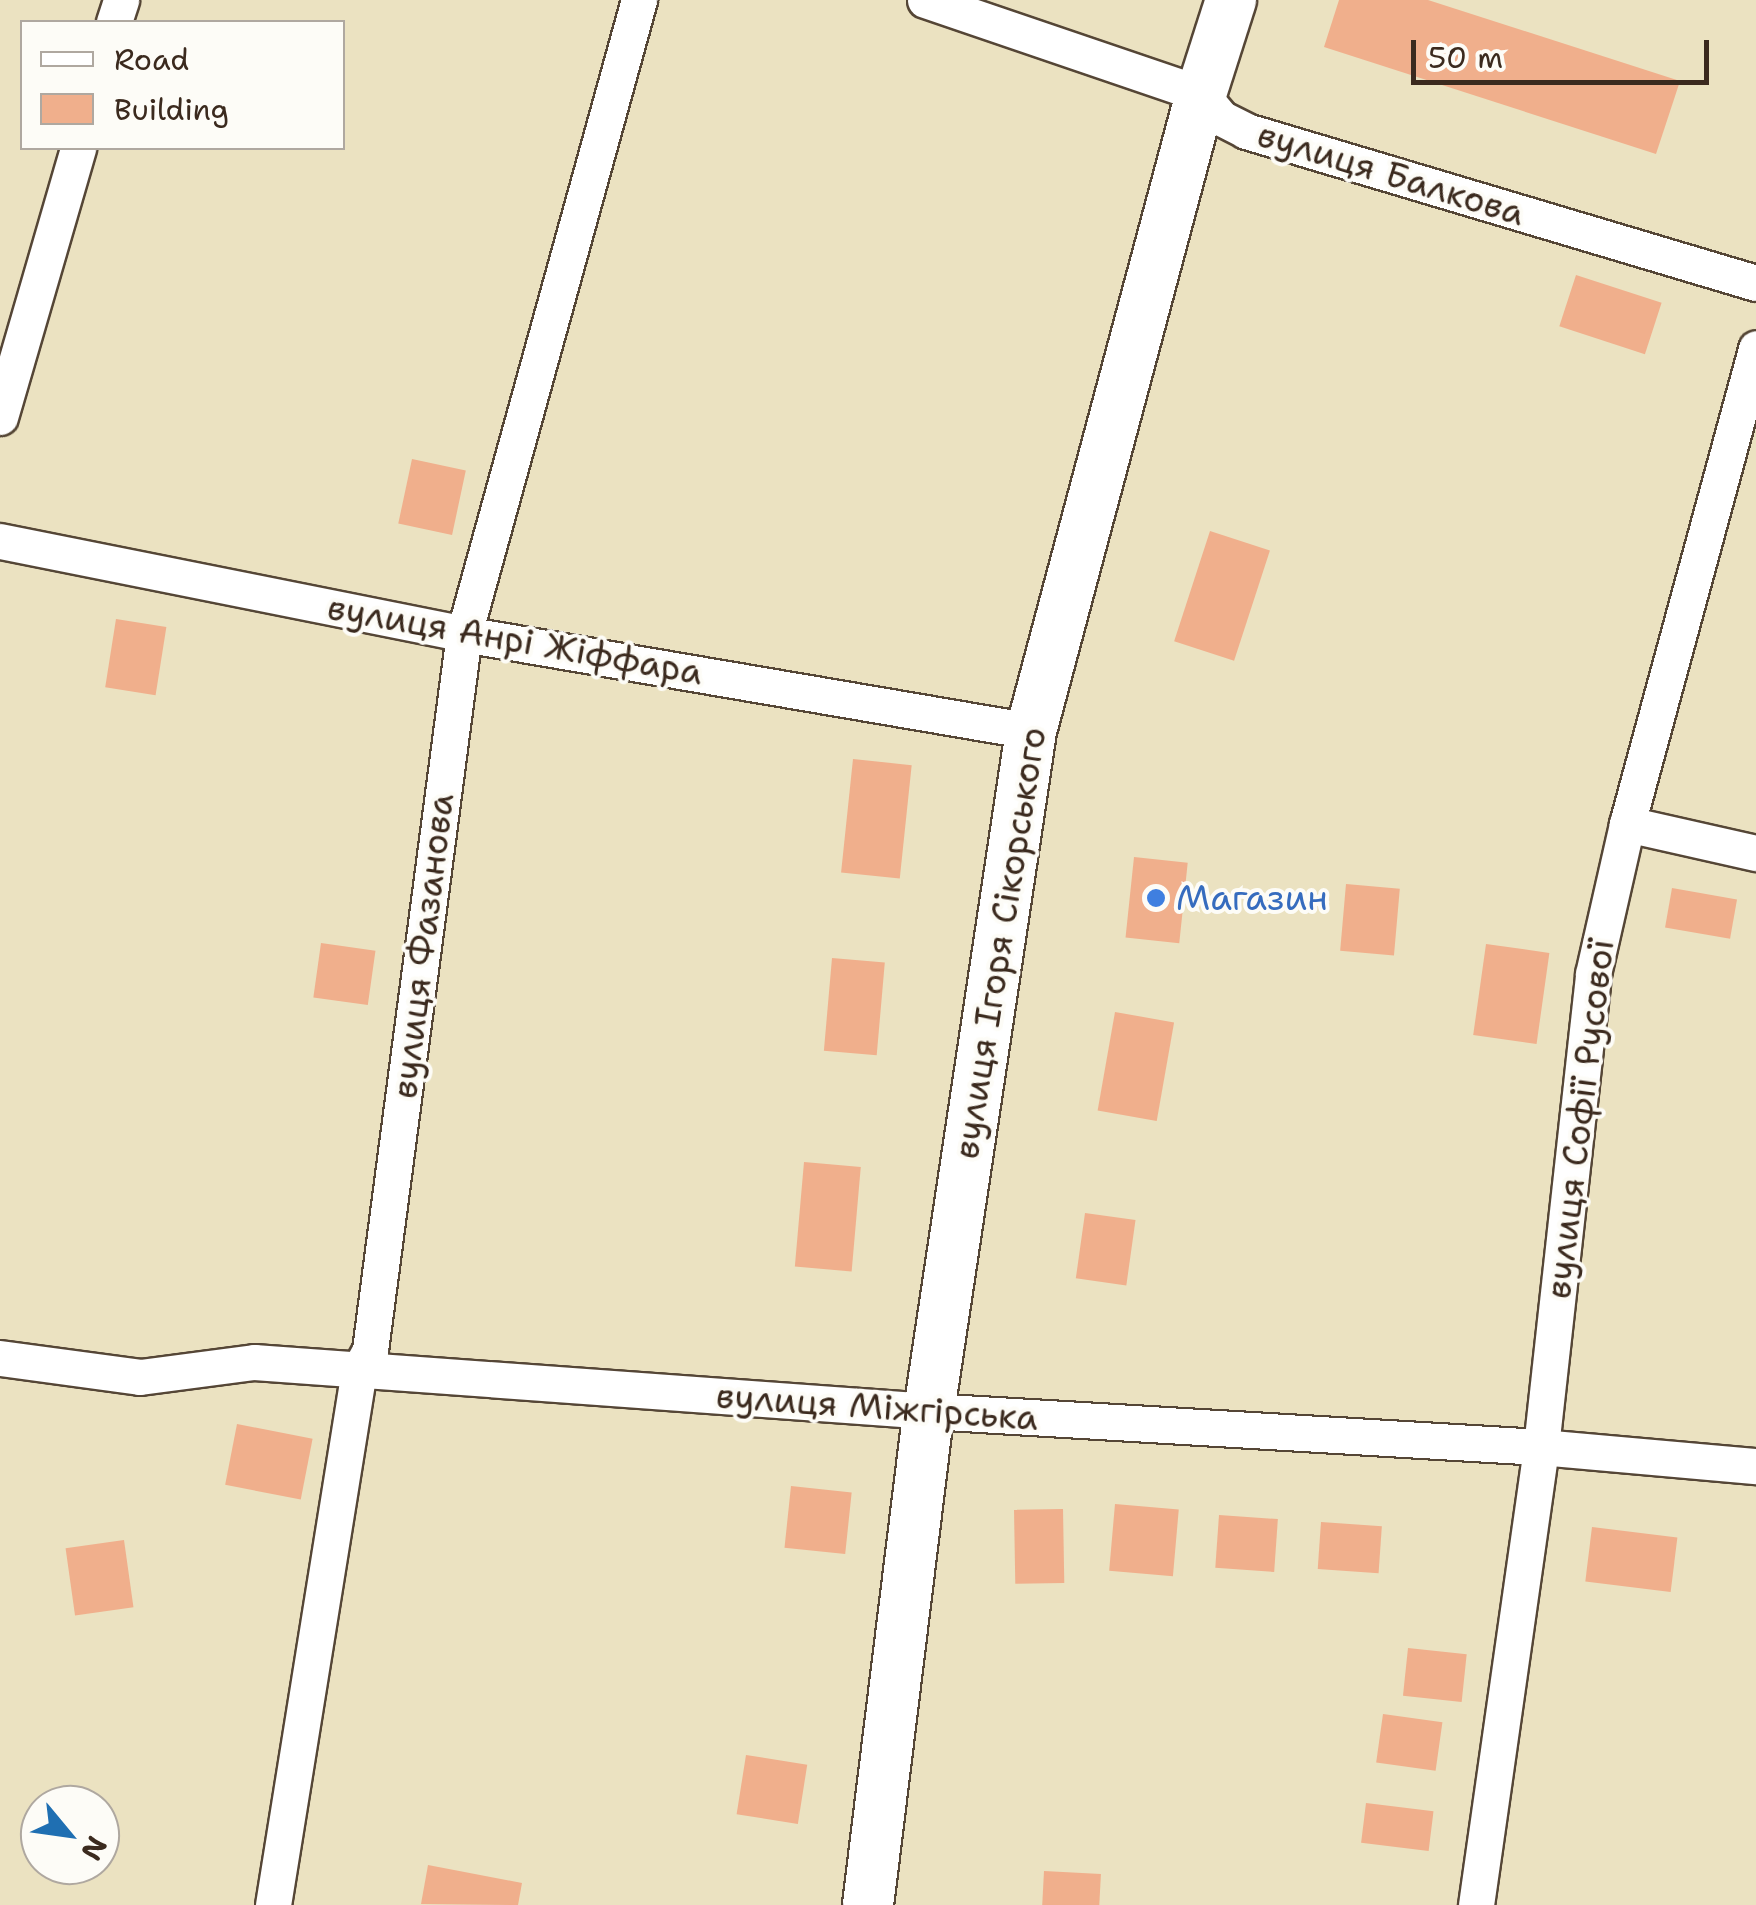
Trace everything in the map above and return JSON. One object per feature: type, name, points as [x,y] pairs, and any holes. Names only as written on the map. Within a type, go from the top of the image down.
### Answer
[{"type":"main road","name":"вулиця Ігоря Сікорського","points":[[868,1905],[929,1412],[1031,731],[1201,94],[1231,0]]},
{"type":"street","name":"вулиця Фазанова","points":[[273,1905],[359,1370],[370,1350],[464,634],[639,0]]},
{"type":"street","name":"вулиця Балкова","points":[[926,0],[1201,94],[1221,118],[1246,131],[1756,283]]},
{"type":"street","points":[[0,417],[77,150]]},
{"type":"street","name":"вулиця Софії Русової","points":[[1476,1905],[1540,1447],[1593,974],[1626,824],[1756,348]]},
{"type":"street","name":"вулиця Анрі Жіффара","points":[[0,541],[464,634],[1031,731]]},
{"type":"street","points":[[1626,824],[1756,854]]},
{"type":"street","name":"вулиця Міжгірська","points":[[0,1358],[140,1377],[254,1362],[929,1412],[1540,1447],[1756,1466]]},
{"type":"building","points":[[1339,0],[1428,0],[1680,81],[1656,154],[1324,47]]},
{"type":"building","points":[[1576,275],[1662,303],[1645,354],[1559,326]]},
{"type":"building","points":[[412,459],[466,470],[452,535],[398,524]]},
{"type":"building","points":[[1210,531],[1270,550],[1234,661],[1174,641]]},
{"type":"building","points":[[116,619],[166,627],[156,695],[105,687]]},
{"type":"building","points":[[853,759],[912,765],[900,879],[841,872]]},
{"type":"building","points":[[1134,857],[1188,863],[1179,943],[1126,938]]},
{"type":"building","points":[[1346,884],[1400,889],[1394,955],[1340,951]]},
{"type":"building","points":[[1672,888],[1737,899],[1730,939],[1665,927]]},
{"type":"building","points":[[321,943],[375,951],[368,1005],[313,997]]},
{"type":"building","points":[[1486,944],[1549,953],[1537,1044],[1473,1035]]},
{"type":"building","points":[[832,958],[885,963],[877,1055],[824,1051]]},
{"type":"building","points":[[1115,1012],[1174,1022],[1157,1121],[1098,1110]]},
{"type":"building","points":[[804,1162],[861,1167],[852,1272],[795,1267]]},
{"type":"building","points":[[1085,1213],[1136,1220],[1126,1285],[1076,1278]]},
{"type":"building","points":[[237,1424],[313,1439],[301,1500],[225,1485]]},
{"type":"building","points":[[791,1486],[852,1492],[845,1554],[785,1548]]},
{"type":"building","points":[[1115,1504],[1179,1510],[1173,1576],[1109,1571]]},
{"type":"building","points":[[1063,1509],[1064,1583],[1015,1584],[1014,1510]]},
{"type":"building","points":[[1219,1515],[1278,1519],[1274,1572],[1215,1568]]},
{"type":"building","points":[[1321,1522],[1382,1526],[1379,1573],[1318,1569]]},
{"type":"building","points":[[1592,1527],[1677,1537],[1671,1592],[1585,1582]]},
{"type":"building","points":[[124,1540],[133,1607],[75,1616],[66,1548]]},
{"type":"building","points":[[1408,1648],[1467,1654],[1462,1702],[1403,1696]]},
{"type":"building","points":[[1383,1714],[1442,1722],[1436,1771],[1376,1763]]},
{"type":"building","points":[[746,1755],[807,1765],[798,1824],[737,1814]]},
{"type":"building","points":[[1366,1803],[1433,1811],[1429,1851],[1361,1843]]},
{"type":"building","points":[[428,1865],[522,1883],[518,1905],[421,1904]]},
{"type":"building","points":[[1044,1871],[1101,1874],[1099,1905],[1042,1905]]},
{"type":"place","name":"Магазин","points":[[1156,898]]}]
